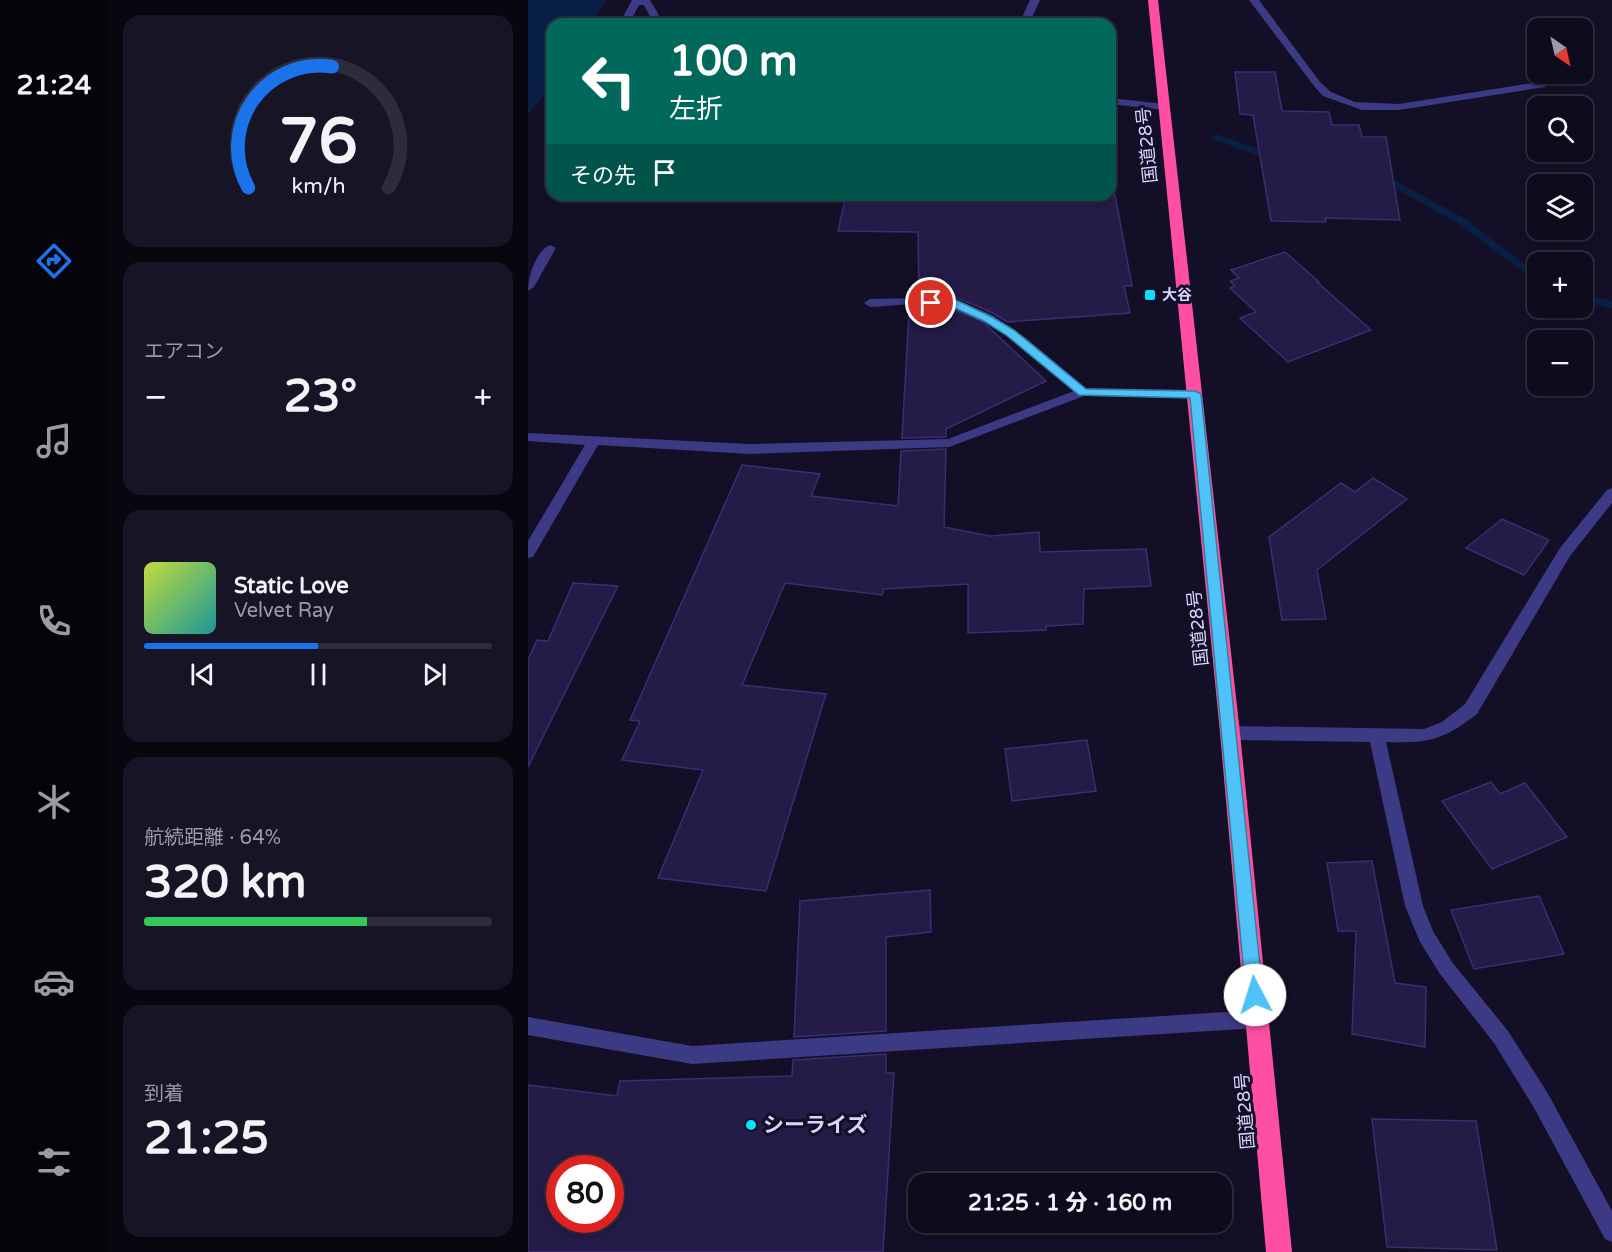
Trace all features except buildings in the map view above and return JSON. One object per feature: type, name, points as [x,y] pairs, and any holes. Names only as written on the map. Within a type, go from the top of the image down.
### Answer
[{"type":"highway","name":"国道28号","points":[[1153,0],[1230,734],[1279,1252]]},
{"type":"street","points":[[1027,18],[1035,0]]},
{"type":"street","points":[[1254,0],[1317,84],[1328,94],[1351,104],[1399,107],[1545,84]]},
{"type":"street","points":[[627,18],[637,1],[646,2],[655,18]]},
{"type":"street","points":[[1116,102],[1164,107]]},
{"type":"street","points":[[528,287],[550,248]]},
{"type":"street","points":[[870,303],[952,303],[965,308],[1010,333],[1083,392]]},
{"type":"street","points":[[528,437],[750,449],[949,443],[1083,392],[1195,394]]},
{"type":"street","points":[[528,554],[594,440]]},
{"type":"street","points":[[1230,734],[1424,736],[1448,726],[1471,709],[1565,552],[1612,492]]},
{"type":"street","points":[[1377,736],[1414,906],[1426,936],[1446,968],[1501,1037],[1540,1098],[1612,1232]]},
{"type":"street","points":[[528,1026],[692,1055],[1257,1019]]},
{"type":"water","points":[[528,0],[606,0],[596,18],[546,18],[546,93],[528,114]]},
{"type":"waterway","points":[[1216,137],[1278,159]]},
{"type":"waterway","points":[[1375,173],[1460,220],[1527,272]]},
{"type":"waterway","points":[[1593,300],[1612,305]]},
{"type":"place","name":"大谷","points":[[1150,295]]},
{"type":"place","name":"シーライズ","points":[[751,1125]]},
{"type":"route","points":[[931,303],[952,303],[988,319],[1010,333],[1083,392],[1195,394],[1255,995]]}]
